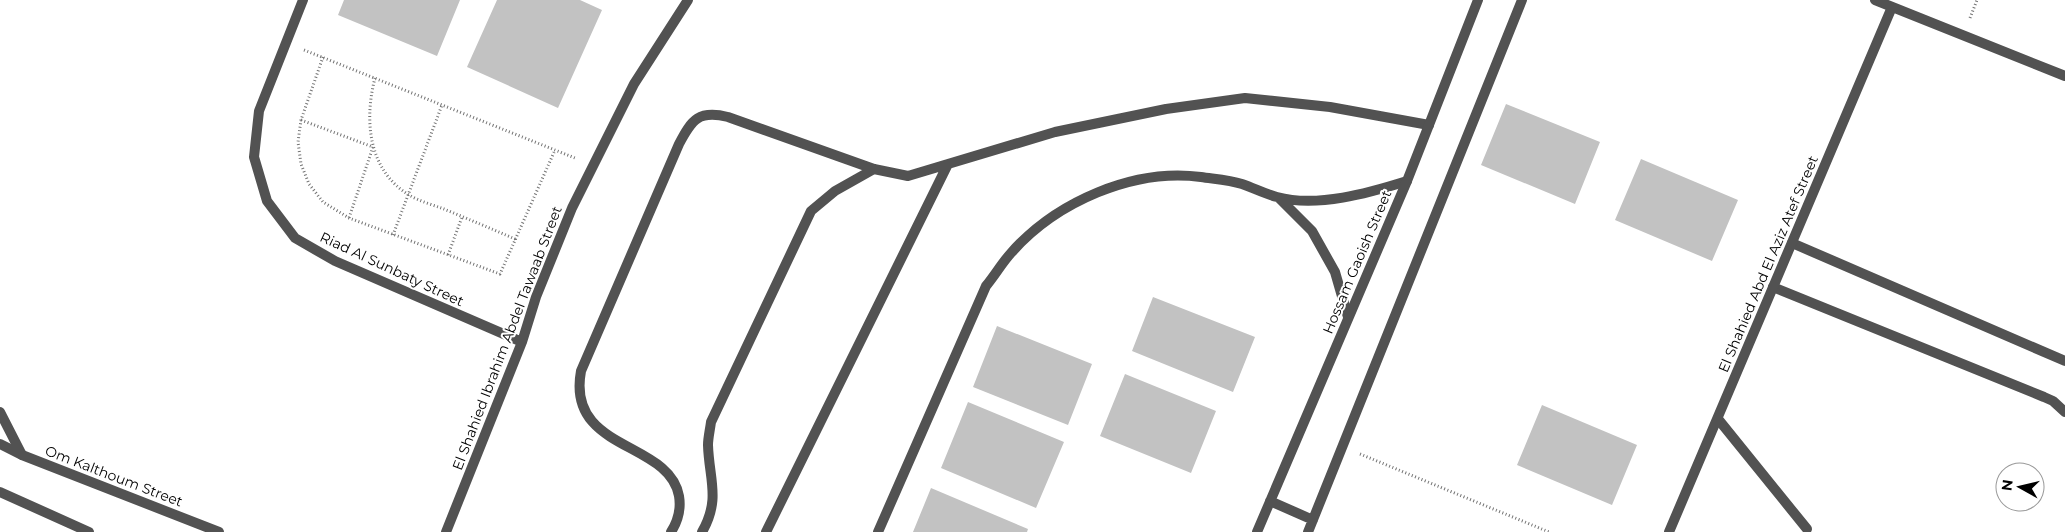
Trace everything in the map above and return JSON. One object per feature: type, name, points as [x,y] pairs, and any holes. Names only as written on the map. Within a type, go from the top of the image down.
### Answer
[{"type":"street","name":"Riad Al Sunbaty Street","points":[[303,0],[259,111],[254,157],[267,201],[295,238],[335,261],[522,342]]},
{"type":"street","name":"El Shahied Ibrahim Abdel Tawaab Street","points":[[446,532],[522,342],[553,252],[634,84],[688,0]]},
{"type":"street","name":"Hossam Gaoish Street","points":[[1257,532],[1407,181],[1478,0]]},
{"type":"street","points":[[1308,532],[1522,0]]},
{"type":"street","points":[[1875,0],[2065,76]]},
{"type":"street","name":"El Shahied Abd El Aziz Atef Street","points":[[1670,532],[1892,7]]},
{"type":"street","points":[[671,532],[681,506],[677,484],[667,472],[599,428],[588,417],[581,402],[578,385],[584,362],[688,126],[700,116],[714,114],[874,170],[908,176],[1055,132],[1166,109],[1245,98],[1330,107],[1429,125]]},
{"type":"street","points":[[766,532],[948,164]]},
{"type":"street","points":[[702,532],[708,522],[714,490],[708,445],[711,422],[798,238],[811,211],[835,191],[874,170]]},
{"type":"street","points":[[878,532],[986,286],[1011,252],[1042,224],[1085,198],[1116,186],[1157,177],[1198,177],[1240,184],[1279,198],[1322,200],[1366,195],[1407,181]]},
{"type":"street","points":[[1279,198],[1312,232],[1335,272],[1348,317]]},
{"type":"street","points":[[1792,242],[2065,361]]},
{"type":"street","points":[[1773,287],[2054,401],[2065,412]]},
{"type":"street","points":[[0,412],[22,455]]},
{"type":"street","points":[[1718,418],[1807,529]]},
{"type":"street","name":"Om Kalthoum Street","points":[[0,444],[22,455],[219,532]]},
{"type":"street","points":[[0,492],[89,532]]},
{"type":"street","points":[[1270,502],[1313,520]]},
{"type":"path","points":[[285,42],[593,166]]},
{"type":"path","points":[[323,57],[301,120],[298,142],[301,164],[309,184],[323,202],[348,218],[500,274],[555,150]]},
{"type":"path","points":[[375,78],[369,101],[368,124],[373,146],[381,165],[389,176],[409,195],[515,239]]},
{"type":"path","points":[[393,235],[442,106]]},
{"type":"path","points":[[301,120],[373,146]]},
{"type":"path","points":[[348,218],[373,146]]},
{"type":"path","points":[[448,255],[462,217]]},
{"type":"path","points":[[1342,447],[1549,532]]},
{"type":"building","points":[[344,0],[460,0],[437,56],[338,15]]},
{"type":"building","points":[[497,0],[580,0],[602,10],[558,108],[467,67]]},
{"type":"building","points":[[1506,104],[1600,142],[1575,204],[1481,165]]},
{"type":"building","points":[[1641,159],[1738,200],[1712,261],[1615,220]]},
{"type":"building","points":[[1153,297],[1255,337],[1233,392],[1132,351]]},
{"type":"building","points":[[997,326],[1092,364],[1068,425],[973,387]]},
{"type":"building","points":[[1125,374],[1216,411],[1191,473],[1100,436]]},
{"type":"building","points":[[968,402],[1064,442],[1036,508],[941,468]]},
{"type":"building","points":[[1542,405],[1637,445],[1612,505],[1517,465]]},
{"type":"building","points":[[931,488],[1028,529],[1027,532],[913,532]]}]
